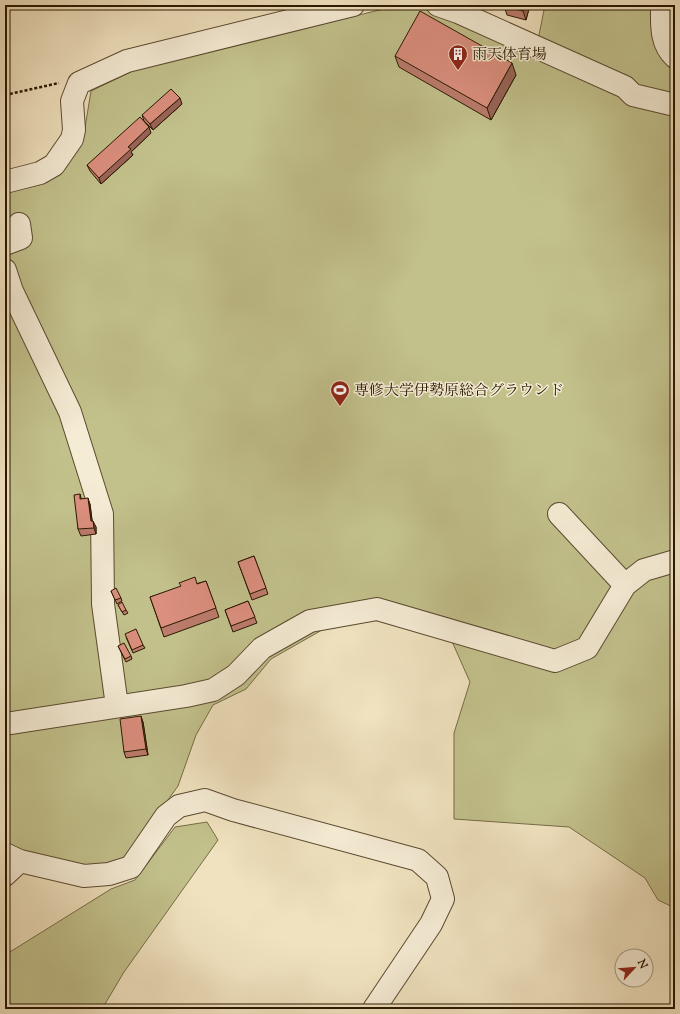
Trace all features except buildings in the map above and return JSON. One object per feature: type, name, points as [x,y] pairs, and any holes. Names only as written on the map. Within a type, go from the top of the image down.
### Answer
[{"type":"street","points":[[5,182],[40,173],[54,165],[72,139],[74,130],[72,100],[79,83],[127,61],[353,5]]},
{"type":"street","points":[[438,5],[458,12],[625,87],[633,95],[675,105]]},
{"type":"street","points":[[662,5],[663,37],[666,46],[675,57]]},
{"type":"street","points":[[5,244],[21,238],[19,224]]},
{"type":"street","points":[[5,270],[12,291],[70,412],[102,514],[103,604],[118,706]]},
{"type":"street","points":[[559,514],[625,586]]},
{"type":"street","points":[[5,724],[186,696],[213,690],[236,675],[262,648],[310,621],[377,608],[555,661],[587,648],[625,586],[644,570],[675,561]]},
{"type":"street","points":[[10,864],[84,876],[109,874],[124,870],[131,867],[166,816],[179,806],[205,800],[233,810],[418,860],[437,877],[443,899],[431,924],[374,1009]]},
{"type":"path","points":[[5,95],[74,80],[79,83]]},
{"type":"shaded area","points":[[545,5],[675,5],[675,96],[637,89],[538,40]]},
{"type":"shaded area","name":"専修大学伊勢原総合グラウンド","points":[[396,6],[421,6],[470,24],[675,111],[675,908],[658,900],[645,878],[569,827],[454,819],[454,733],[470,682],[450,637],[377,620],[322,630],[271,659],[246,689],[213,705],[196,735],[178,786],[127,857],[95,868],[57,860],[5,845],[5,193],[43,184],[83,140],[91,91],[137,69]]},
{"type":"shaded area","points":[[207,822],[218,840],[124,972],[102,1009],[5,1009],[5,955],[111,889],[135,880],[175,827]]},
{"type":"place","name":"雨天体育場","points":[[458,71]]},
{"type":"place","name":"専修大学伊勢原総合グラウンド","points":[[340,407]]}]
